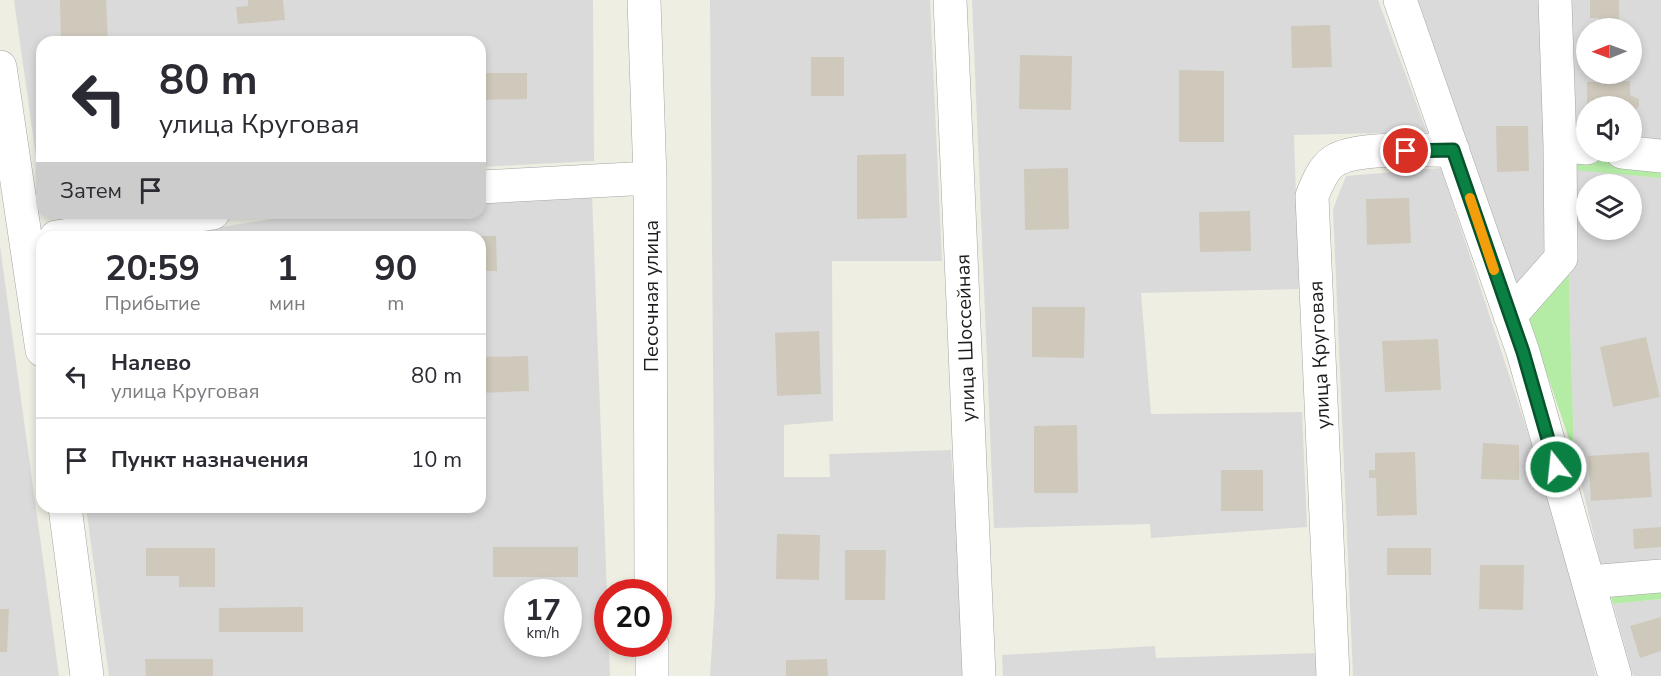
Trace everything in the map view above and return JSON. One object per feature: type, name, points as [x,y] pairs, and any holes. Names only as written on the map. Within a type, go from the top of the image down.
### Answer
[{"type":"street","name":"Песочная улица","points":[[644,0],[650,178],[651,579]]},
{"type":"street","name":"улица Шоссейная","points":[[950,0],[979,676]]},
{"type":"street","points":[[1400,0],[1510,316],[1615,676]]},
{"type":"street","points":[[1510,316],[1561,258],[1574,146],[1555,0]]},
{"type":"street","points":[[0,67],[36,218]]},
{"type":"street","name":"улица Круговая","points":[[1333,676],[1312,196],[1321,176],[1334,161],[1359,152],[1453,150]]},
{"type":"street","points":[[1642,154],[1661,156]]},
{"type":"street","points":[[486,187],[650,178]]},
{"type":"street","points":[[94,231],[173,219]]},
{"type":"street","points":[[65,513],[87,676]]},
{"type":"street","points":[[1589,582],[1661,576]]},
{"type":"street","points":[[652,657],[652,676]]},
{"type":"shaded area","points":[[14,0],[593,0],[594,161],[486,167],[486,36],[36,36],[36,157]]},
{"type":"shaded area","points":[[710,0],[930,0],[942,261],[832,261],[833,421],[784,425],[784,477],[830,477],[829,454],[951,450],[966,676],[710,676],[715,599]]},
{"type":"shaded area","points":[[972,0],[1378,0],[1427,132],[1294,135],[1299,289],[1141,293],[1151,414],[1302,412],[1307,527],[1151,538],[1150,524],[994,528]]},
{"type":"shaded area","points":[[1418,0],[1542,0],[1549,267],[1520,294]]},
{"type":"shaded area","points":[[1567,0],[1661,0],[1661,149],[1642,148],[1642,96],[1576,96],[1576,137],[1568,135]]},
{"type":"shaded area","points":[[1441,168],[1561,533],[1596,676],[1353,676],[1333,209],[1346,176]]},
{"type":"shaded area","points":[[1574,169],[1622,174],[1576,174],[1576,240],[1642,240],[1642,176],[1661,178],[1661,559],[1601,565],[1574,454],[1569,285]]},
{"type":"shaded area","points":[[592,193],[606,579],[594,579],[594,657],[609,657],[610,676],[109,676],[87,513],[486,513],[486,231],[194,231],[272,219],[486,219],[486,201]]},
{"type":"shaded area","points":[[0,246],[59,676],[0,676]]},
{"type":"shaded area","points":[[1661,599],[1661,676],[1633,676],[1613,604]]},
{"type":"shaded area","points":[[1155,646],[1156,658],[1317,653],[1318,676],[1003,676],[1002,655]]},
{"type":"green space","points":[[1568,134],[1576,142],[1576,162],[1642,162],[1642,150],[1661,149],[1661,178],[1642,176],[1642,174],[1574,170],[1569,285],[1574,454],[1520,294],[1549,267]]},
{"type":"green space","points":[[1661,559],[1661,599],[1613,604],[1601,565]]},
{"type":"building","points":[[60,0],[106,0],[108,36],[61,36]]},
{"type":"building","points":[[248,0],[283,0],[285,20],[238,24],[236,7],[248,6]]},
{"type":"building","points":[[1590,0],[1619,0],[1619,18],[1590,18]]},
{"type":"building","points":[[1330,25],[1332,67],[1292,68],[1291,26]]},
{"type":"building","points":[[1020,55],[1072,56],[1071,110],[1019,109]]},
{"type":"building","points":[[811,57],[844,57],[844,96],[811,96]]},
{"type":"building","points":[[1179,70],[1224,71],[1224,142],[1179,142]]},
{"type":"building","points":[[486,73],[527,73],[527,99],[486,100]]},
{"type":"building","points":[[1587,84],[1630,84],[1630,95],[1632,96],[1587,96]]},
{"type":"building","points":[[1496,126],[1528,126],[1529,171],[1497,172]]},
{"type":"building","points":[[906,154],[907,218],[857,219],[857,155]]},
{"type":"building","points":[[1068,168],[1069,229],[1025,230],[1024,169]]},
{"type":"building","points":[[1409,198],[1411,243],[1367,245],[1366,199]]},
{"type":"building","points":[[1250,211],[1251,251],[1200,252],[1199,212]]},
{"type":"building","points":[[486,236],[496,236],[497,271],[486,271]]},
{"type":"building","points":[[1032,307],[1085,307],[1084,358],[1032,357]]},
{"type":"building","points":[[819,331],[821,394],[777,396],[775,333]]},
{"type":"building","points":[[1646,337],[1660,397],[1613,407],[1600,347]]},
{"type":"building","points":[[1438,339],[1441,390],[1385,392],[1382,341]]},
{"type":"building","points":[[528,356],[529,391],[486,393],[486,357]]},
{"type":"building","points":[[1077,425],[1078,493],[1034,493],[1034,426]]},
{"type":"building","points":[[1483,443],[1519,445],[1519,480],[1481,479]]},
{"type":"building","points":[[1415,452],[1417,515],[1377,516],[1376,478],[1369,478],[1369,470],[1375,470],[1375,453]]},
{"type":"building","points":[[1649,452],[1652,497],[1591,501],[1588,456]]},
{"type":"building","points":[[1221,470],[1263,470],[1263,511],[1221,511]]},
{"type":"building","points":[[1661,527],[1661,547],[1634,549],[1633,529]]},
{"type":"building","points":[[777,534],[820,535],[819,580],[776,579]]},
{"type":"building","points":[[493,547],[578,547],[578,577],[493,577]]},
{"type":"building","points":[[146,548],[215,548],[215,587],[179,587],[179,576],[146,576]]},
{"type":"building","points":[[1387,548],[1431,548],[1431,575],[1387,575]]},
{"type":"building","points":[[845,550],[886,550],[885,600],[845,600]]},
{"type":"building","points":[[1480,565],[1524,565],[1523,610],[1479,609]]},
{"type":"building","points":[[303,607],[303,632],[219,632],[219,608]]},
{"type":"building","points":[[0,609],[9,609],[7,652],[0,652]]},
{"type":"building","points":[[1661,617],[1661,651],[1640,658],[1630,626]]},
{"type":"building","points":[[145,659],[213,659],[213,676],[146,676]]},
{"type":"building","points":[[827,659],[828,676],[786,676],[786,660]]},
{"type":"slow traffic","points":[[1470,198],[1494,270]]},
{"type":"route","points":[[1406,151],[1453,150],[1523,352],[1556,467]]}]
